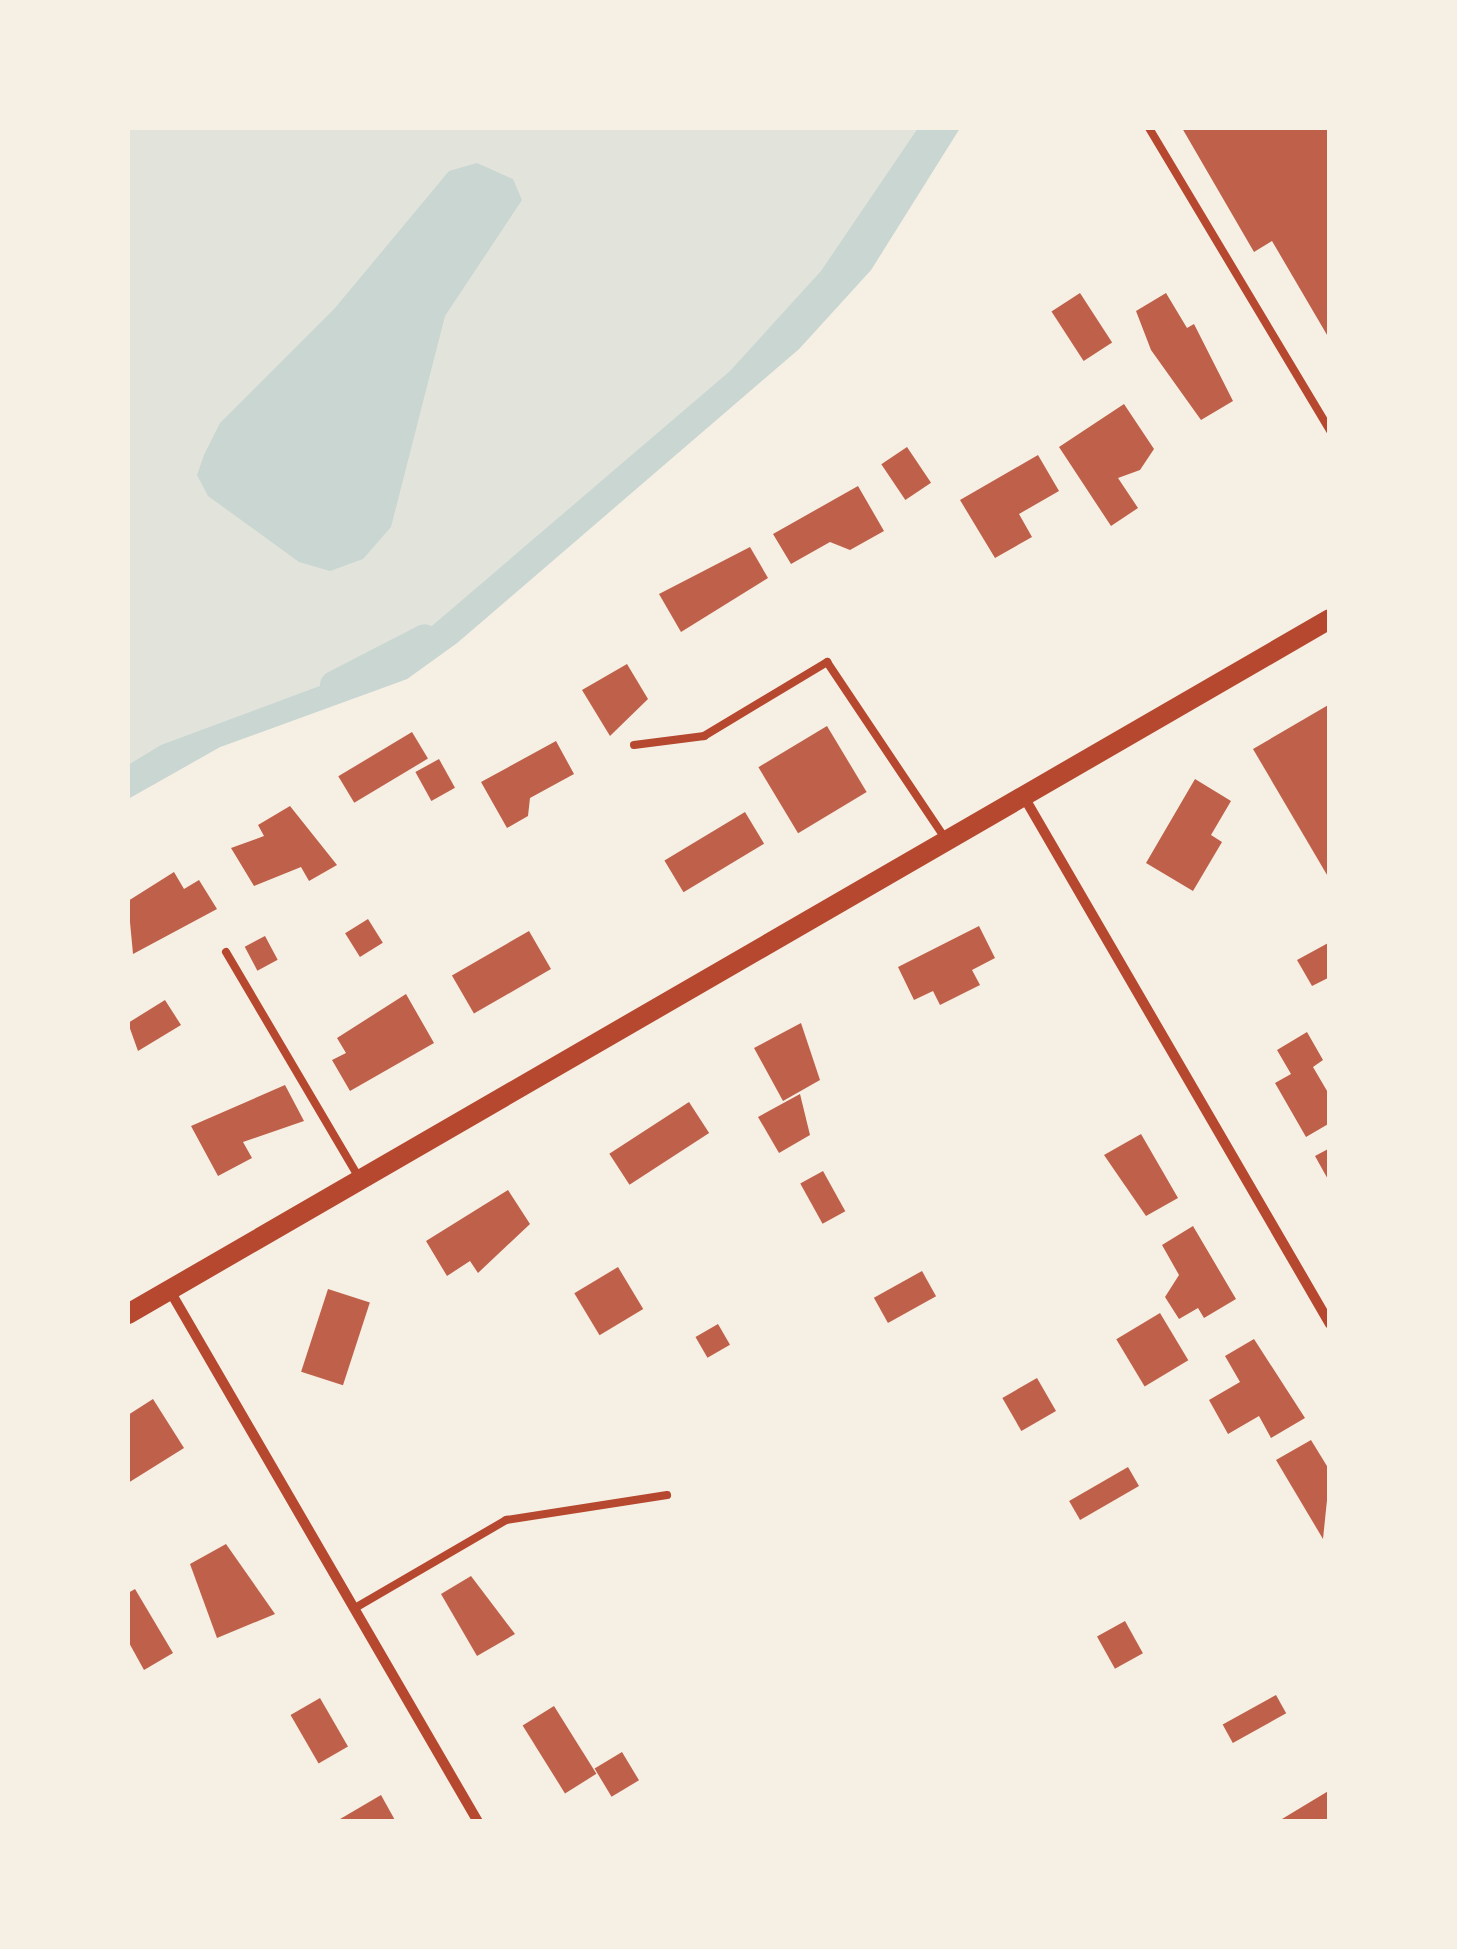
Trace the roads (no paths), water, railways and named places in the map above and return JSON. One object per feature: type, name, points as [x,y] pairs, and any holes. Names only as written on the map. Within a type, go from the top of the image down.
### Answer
[{"type":"main road","points":[[128,1314],[1330,619]]},
{"type":"street","points":[[1024,796],[1330,1324]]},
{"type":"street","points":[[169,1290],[478,1822]]},
{"type":"lane","points":[[1149,128],[1330,431]]},
{"type":"lane","points":[[634,745],[704,736],[827,662],[946,841]]},
{"type":"lane","points":[[226,952],[360,1180]]},
{"type":"lane","points":[[354,1608],[506,1520],[667,1495]]},
{"type":"waterway","points":[[334,685],[425,638]]}]
